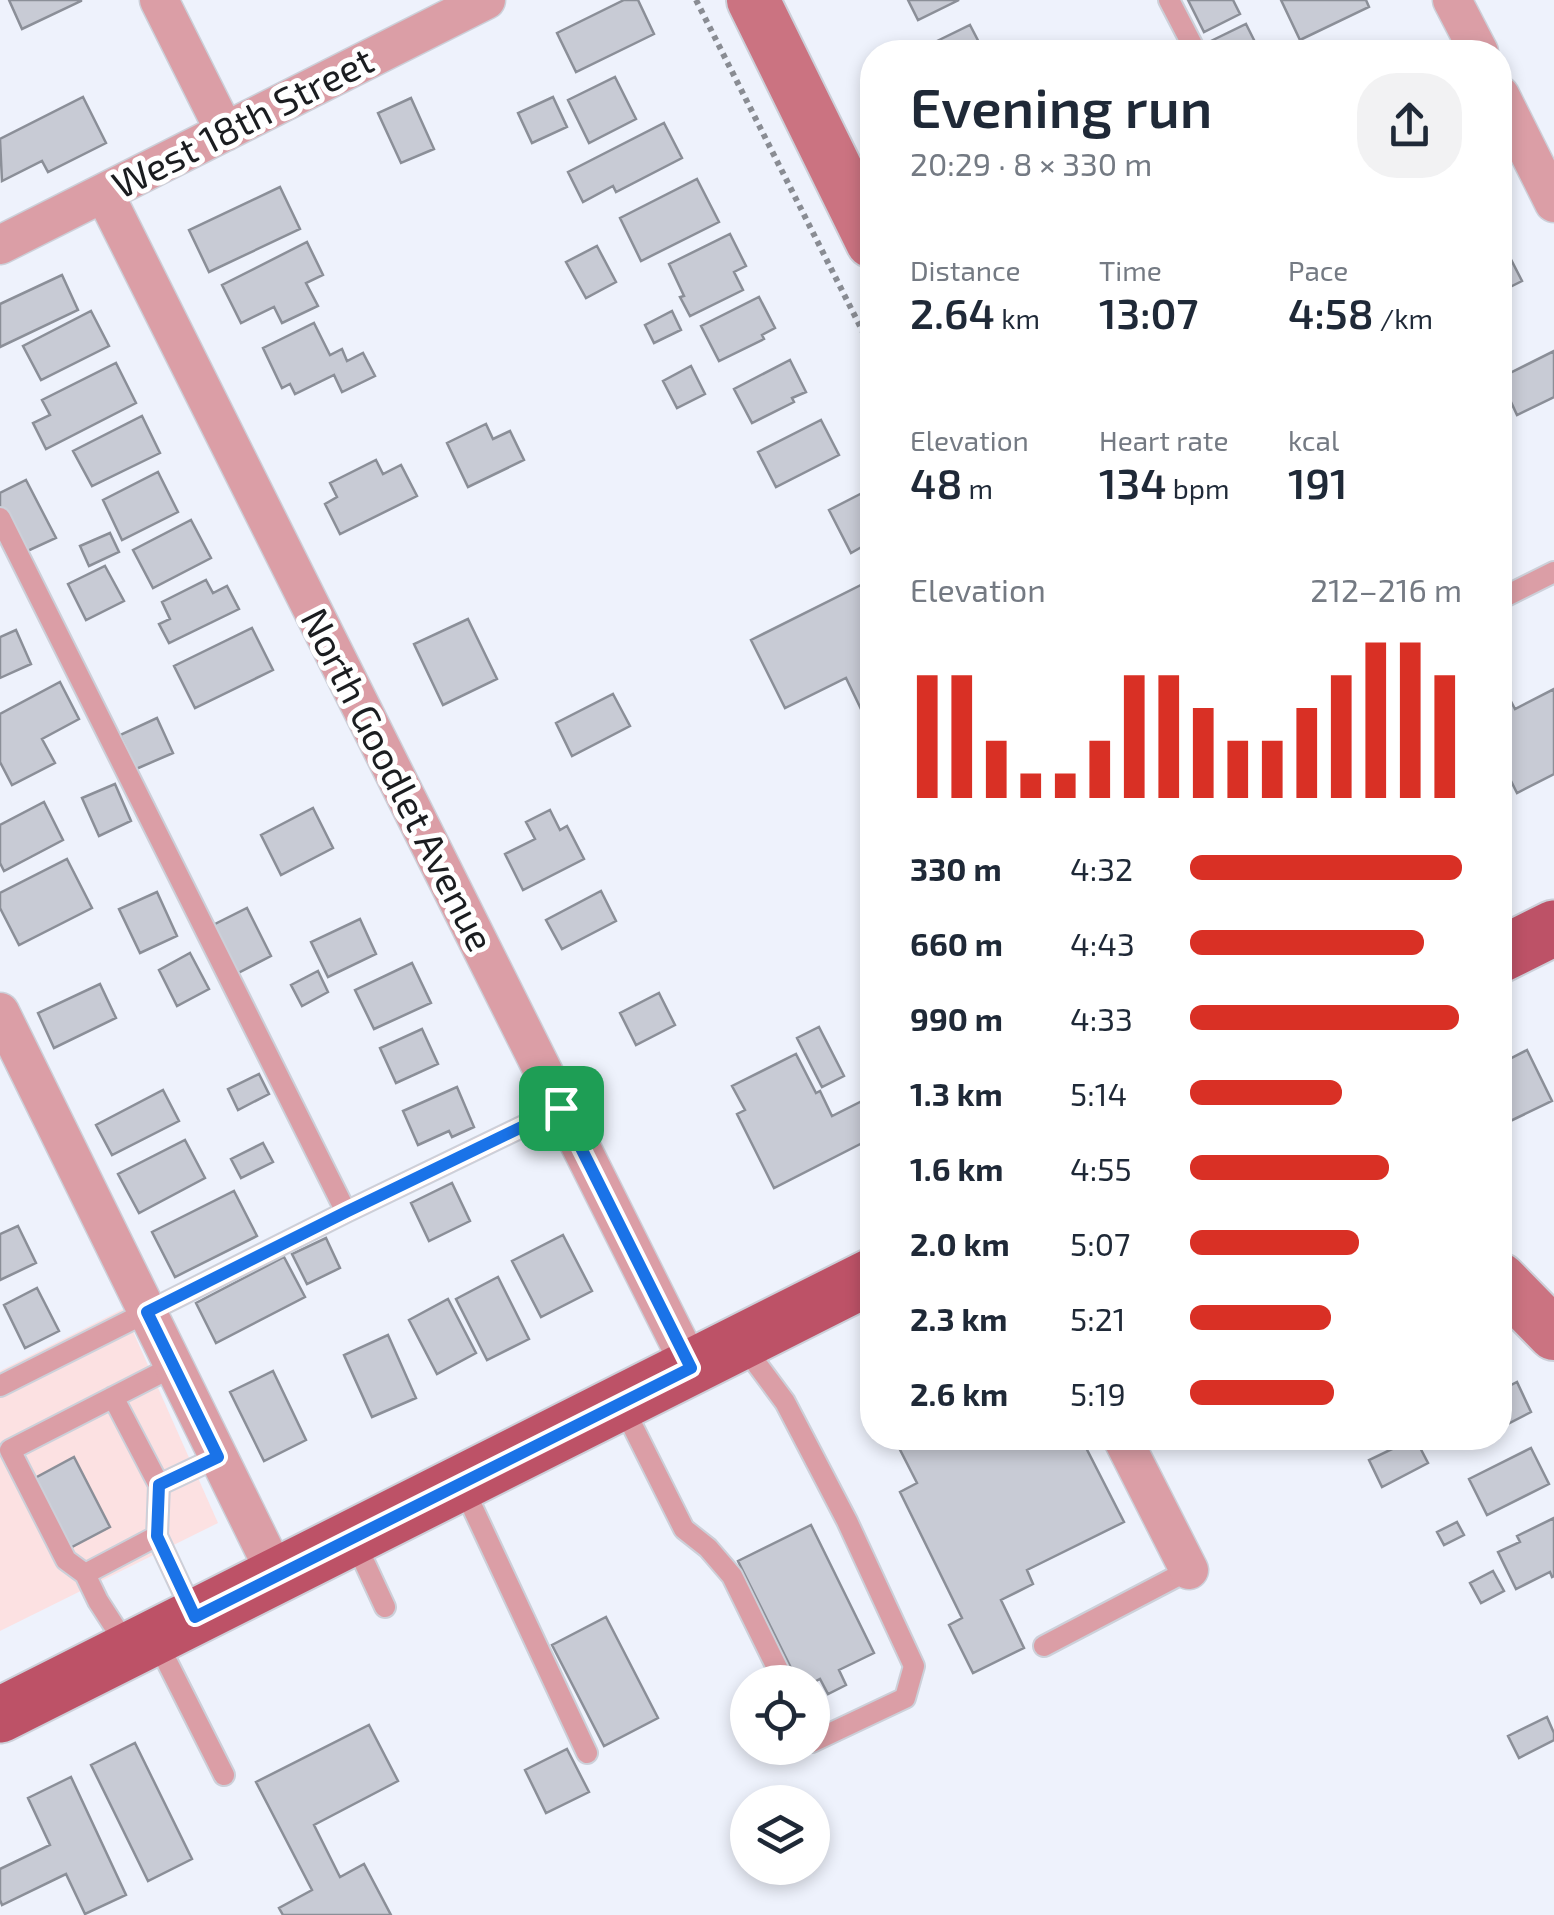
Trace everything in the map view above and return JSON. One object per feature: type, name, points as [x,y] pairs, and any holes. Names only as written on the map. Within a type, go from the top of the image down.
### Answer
[{"type":"main road","points":[[753,0],[860,218]]},
{"type":"main road","points":[[1512,949],[1554,928]]},
{"type":"main road","points":[[0,1714],[860,1282]]},
{"type":"main road","points":[[1512,1291],[1554,1334]]},
{"type":"street","points":[[159,0],[225,132]]},
{"type":"street","points":[[1452,0],[1472,40]]},
{"type":"street","name":"West 18th Street","points":[[1,243],[225,132],[462,5]]},
{"type":"street","points":[[1512,119],[1554,203]]},
{"type":"street","name":"North Goodlet Avenue","points":[[104,193],[691,1368]]},
{"type":"street","points":[[0,1012],[277,1576]]},
{"type":"street","points":[[1128,1450],[1189,1570]]},
{"type":"lane","points":[[1169,0],[1190,40]]},
{"type":"lane","points":[[0,518],[346,1212]]},
{"type":"lane","points":[[1512,593],[1554,572]]},
{"type":"lane","points":[[0,1386],[561,1108]]},
{"type":"lane","points":[[740,1342],[784,1402],[847,1520],[914,1666],[905,1698],[830,1733]]},
{"type":"lane","points":[[160,1635],[98,1601],[84,1574],[66,1560],[10,1450],[174,1366]]},
{"type":"lane","points":[[113,1397],[159,1485],[160,1635],[224,1775]]},
{"type":"lane","points":[[621,1403],[684,1530],[708,1548],[732,1576],[776,1665]]},
{"type":"lane","points":[[159,1485],[218,1457]]},
{"type":"lane","points":[[461,1483],[587,1752]]},
{"type":"lane","points":[[84,1574],[157,1536]]},
{"type":"lane","points":[[353,1538],[385,1608]]},
{"type":"lane","points":[[1044,1646],[1189,1570]]},
{"type":"path","points":[[696,0],[860,327]]},
{"type":"shaded area","points":[[123,1309],[218,1523],[0,1631],[0,1371]]},
{"type":"building","points":[[9,0],[81,0],[81,1],[22,29]]},
{"type":"building","points":[[624,0],[638,0],[654,34],[576,72],[557,33]]},
{"type":"building","points":[[908,0],[959,0],[918,20]]},
{"type":"building","points":[[1188,0],[1233,0],[1240,14],[1204,32]]},
{"type":"building","points":[[1281,0],[1366,0],[1369,7],[1300,40]]},
{"type":"building","points":[[1246,24],[1254,40],[1213,40]]},
{"type":"building","points":[[970,25],[978,40],[939,40]]},
{"type":"building","points":[[615,77],[636,119],[589,143],[568,100]]},
{"type":"building","points":[[83,97],[106,143],[48,172],[42,161],[2,181],[0,139]]},
{"type":"building","points":[[553,97],[567,127],[532,143],[518,113]]},
{"type":"building","points":[[411,98],[434,149],[401,163],[378,113]]},
{"type":"building","points":[[664,123],[682,158],[616,192],[613,186],[583,202],[568,172]]},
{"type":"building","points":[[697,179],[719,222],[641,261],[620,218]]},
{"type":"building","points":[[280,187],[300,229],[209,272],[189,230]]},
{"type":"building","points":[[730,234],[746,266],[734,272],[743,290],[690,316],[669,264]]},
{"type":"building","points":[[307,242],[323,275],[306,283],[318,306],[282,323],[274,307],[241,323],[222,285]]},
{"type":"building","points":[[597,246],[616,282],[586,298],[566,262]]},
{"type":"building","points":[[1512,261],[1522,281],[1512,286]]},
{"type":"building","points":[[62,275],[78,310],[0,347],[0,304]]},
{"type":"building","points":[[759,297],[775,328],[762,335],[764,339],[719,361],[701,326]]},
{"type":"building","points":[[91,311],[109,346],[41,380],[23,346]]},
{"type":"building","points":[[672,311],[681,330],[654,343],[645,325]]},
{"type":"building","points":[[314,323],[330,355],[342,349],[347,361],[363,353],[375,376],[342,392],[334,375],[295,394],[290,384],[282,388],[263,348]]},
{"type":"building","points":[[1554,351],[1554,397],[1517,415],[1512,404],[1512,372]]},
{"type":"building","points":[[790,360],[806,392],[752,423],[734,389]]},
{"type":"building","points":[[116,363],[136,403],[46,449],[33,423],[50,415],[42,400]]},
{"type":"building","points":[[691,366],[705,394],[677,408],[663,381]]},
{"type":"building","points":[[142,416],[160,453],[92,486],[73,451]]},
{"type":"building","points":[[821,420],[839,455],[776,487],[758,452]]},
{"type":"building","points":[[486,424],[493,439],[510,431],[524,460],[468,487],[447,443]]},
{"type":"building","points":[[376,460],[383,474],[401,465],[417,496],[340,534],[325,504],[337,497],[330,483]]},
{"type":"building","points":[[158,472],[178,512],[122,540],[103,500]]},
{"type":"building","points":[[26,480],[56,538],[23,553],[0,507],[0,493]]},
{"type":"building","points":[[860,494],[860,548],[851,553],[829,510]]},
{"type":"building","points":[[191,520],[211,558],[153,588],[133,550]]},
{"type":"building","points":[[110,533],[119,552],[89,566],[80,546]]},
{"type":"building","points":[[105,566],[124,601],[86,620],[68,584]]},
{"type":"building","points":[[206,580],[213,593],[227,586],[239,609],[169,643],[159,624],[170,619],[162,602]]},
{"type":"building","points":[[860,586],[860,707],[846,678],[785,708],[751,640]]},
{"type":"building","points":[[468,619],[497,679],[443,705],[414,644]]},
{"type":"building","points":[[252,628],[273,670],[195,708],[174,666]]},
{"type":"building","points":[[16,630],[31,664],[0,678],[0,637]]},
{"type":"building","points":[[60,682],[79,719],[42,739],[55,763],[12,785],[0,762],[0,714]]},
{"type":"building","points":[[1554,689],[1554,774],[1517,793],[1512,783],[1512,703],[1515,709]]},
{"type":"building","points":[[613,694],[630,726],[572,756],[556,723]]},
{"type":"building","points":[[157,718],[173,753],[136,769],[120,735]]},
{"type":"building","points":[[115,784],[131,821],[99,836],[82,798]]},
{"type":"building","points":[[44,802],[63,840],[4,871],[0,863],[0,825]]},
{"type":"building","points":[[313,808],[333,848],[281,875],[261,835]]},
{"type":"building","points":[[550,810],[560,830],[567,826],[584,859],[523,890],[505,854],[535,839],[526,822]]},
{"type":"building","points":[[67,859],[92,908],[19,945],[0,908],[0,893]]},
{"type":"building","points":[[601,891],[616,921],[562,949],[546,920]]},
{"type":"building","points":[[157,892],[177,936],[140,953],[119,909]]},
{"type":"building","points":[[247,908],[271,956],[238,973],[213,925]]},
{"type":"building","points":[[360,919],[376,954],[328,977],[311,942]]},
{"type":"building","points":[[190,953],[209,989],[177,1006],[159,970]]},
{"type":"building","points":[[412,963],[431,1003],[374,1029],[355,990]]},
{"type":"building","points":[[318,971],[328,992],[302,1006],[291,985]]},
{"type":"building","points":[[100,984],[116,1018],[54,1048],[38,1013]]},
{"type":"building","points":[[659,993],[675,1025],[636,1045],[620,1013]]},
{"type":"building","points":[[819,1027],[844,1076],[822,1087],[797,1038]]},
{"type":"building","points":[[422,1029],[438,1064],[396,1083],[380,1048]]},
{"type":"building","points":[[1527,1050],[1552,1101],[1512,1120],[1512,1058]]},
{"type":"building","points":[[796,1054],[832,1116],[860,1102],[860,1144],[774,1188],[737,1114],[745,1110],[732,1086]]},
{"type":"building","points":[[259,1074],[269,1094],[238,1110],[228,1089]]},
{"type":"building","points":[[457,1087],[474,1127],[452,1137],[449,1131],[418,1145],[403,1111]]},
{"type":"building","points":[[163,1090],[179,1121],[112,1155],[96,1125]]},
{"type":"building","points":[[185,1140],[205,1178],[139,1213],[118,1174]]},
{"type":"building","points":[[263,1143],[273,1162],[241,1178],[231,1159]]},
{"type":"building","points":[[452,1183],[470,1221],[429,1241],[411,1203]]},
{"type":"building","points":[[234,1191],[257,1236],[175,1277],[152,1232]]},
{"type":"building","points":[[18,1226],[36,1263],[0,1280],[0,1234]]},
{"type":"building","points":[[563,1235],[592,1291],[541,1317],[512,1261]]},
{"type":"building","points":[[326,1238],[340,1268],[307,1284],[292,1254]]},
{"type":"building","points":[[284,1257],[305,1297],[216,1343],[196,1303]]},
{"type":"building","points":[[498,1277],[529,1339],[487,1360],[456,1299]]},
{"type":"building","points":[[37,1288],[59,1331],[25,1348],[4,1305]]},
{"type":"building","points":[[448,1299],[476,1353],[437,1374],[409,1320]]},
{"type":"building","points":[[388,1335],[416,1398],[372,1417],[344,1355]]},
{"type":"building","points":[[273,1371],[306,1440],[264,1461],[230,1392]]},
{"type":"building","points":[[1517,1382],[1531,1412],[1512,1422],[1512,1384]]},
{"type":"building","points":[[1531,1448],[1549,1484],[1487,1515],[1469,1479]]},
{"type":"building","points":[[900,1450],[1087,1450],[1124,1522],[1027,1570],[1033,1584],[1001,1600],[1024,1648],[973,1673],[949,1625],[962,1618],[900,1492],[917,1483]]},
{"type":"building","points":[[1390,1450],[1421,1450],[1428,1463],[1382,1487],[1369,1460]]},
{"type":"building","points":[[74,1457],[110,1527],[70,1548],[35,1478]]},
{"type":"building","points":[[1554,1518],[1554,1576],[1550,1572],[1516,1589],[1498,1552],[1520,1542],[1517,1536]]},
{"type":"building","points":[[1457,1522],[1464,1535],[1444,1545],[1437,1532]]},
{"type":"building","points":[[811,1525],[874,1653],[839,1670],[846,1685],[830,1693],[830,1665],[790,1665],[738,1561]]},
{"type":"building","points":[[1493,1571],[1504,1591],[1481,1603],[1470,1583]]},
{"type":"building","points":[[606,1617],[658,1718],[604,1746],[552,1645]]},
{"type":"building","points":[[1547,1717],[1554,1740],[1519,1758],[1508,1736]]},
{"type":"building","points":[[369,1725],[398,1781],[314,1825],[340,1877],[364,1864],[391,1915],[283,1915],[279,1908],[312,1890],[256,1782]]},
{"type":"building","points":[[135,1743],[192,1859],[148,1881],[91,1765]]},
{"type":"building","points":[[567,1749],[589,1792],[546,1813],[525,1770]]},
{"type":"building","points":[[71,1777],[126,1895],[85,1914],[66,1874],[2,1905],[0,1869],[50,1845],[28,1798]]},
{"type":"route","points":[[561,1108],[691,1368],[195,1617],[157,1536],[159,1485],[218,1457],[147,1312],[561,1108]]}]
